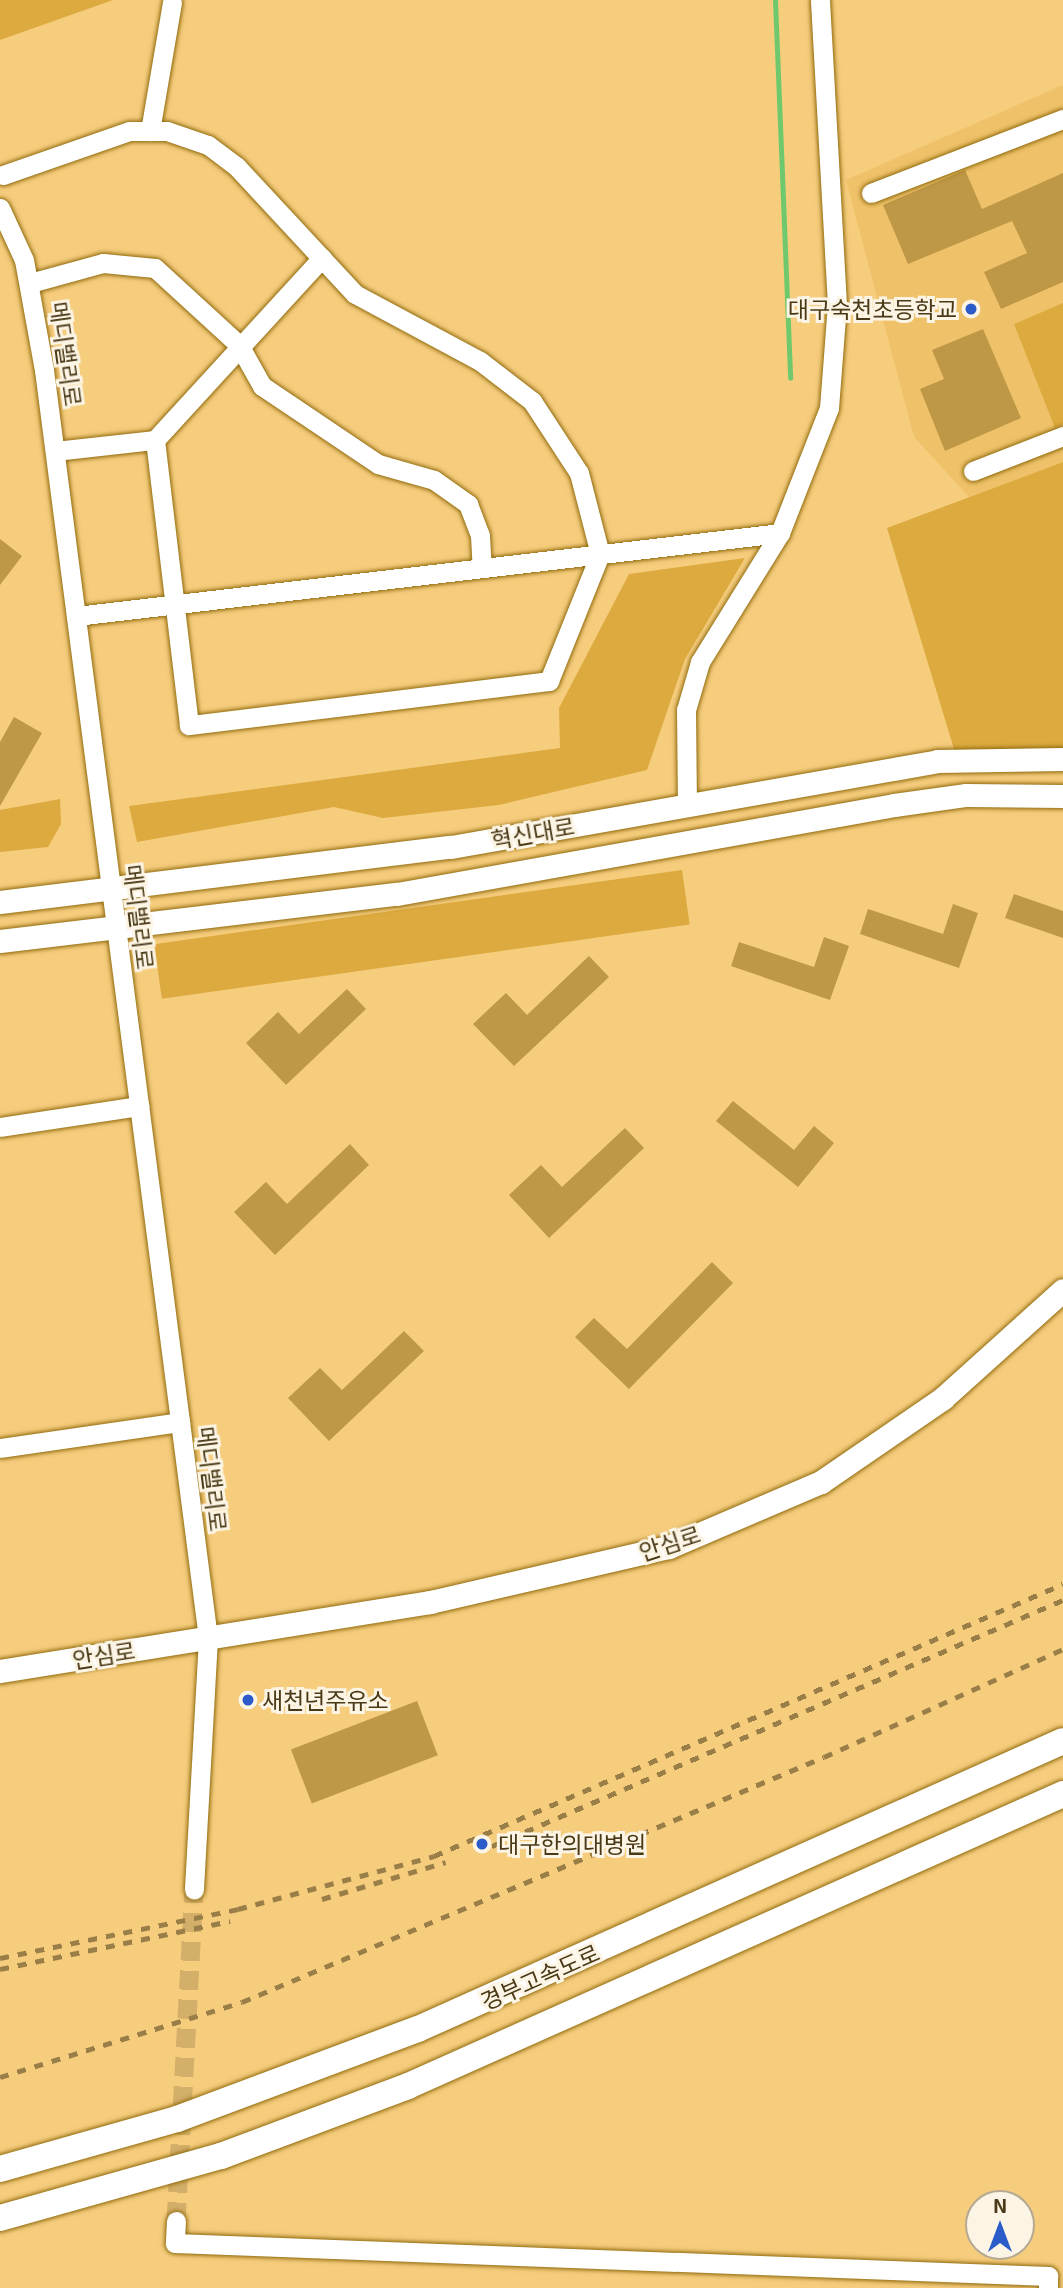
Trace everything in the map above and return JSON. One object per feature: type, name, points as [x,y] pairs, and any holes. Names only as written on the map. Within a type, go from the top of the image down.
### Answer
[{"type":"highway","name":"경부고속도로","points":[[0,2169],[177,2119],[418,2029],[1063,1741]]},
{"type":"highway","name":"경부고속도로","points":[[0,2218],[221,2156],[408,2086],[1063,1794]]},
{"type":"main road","name":"혁신대로","points":[[0,902],[111,891],[451,847],[937,761],[1063,759]]},
{"type":"main road","points":[[0,941],[397,894],[894,805],[966,795],[1063,796]]},
{"type":"main road","name":"안심로","points":[[0,1671],[430,1602],[669,1547],[821,1482],[943,1398],[1063,1290]]},
{"type":"street","points":[[687,806],[686,710],[700,662],[780,533],[811,464],[836,364],[820,0]]},
{"type":"street","points":[[150,131],[172,2]]},
{"type":"street","points":[[871,193],[1063,119]]},
{"type":"street","points":[[0,199],[1,173],[91,141],[150,131],[208,145],[382,314],[480,361],[532,401],[579,473],[600,554],[549,681],[189,724],[155,440]]},
{"type":"street","name":"메디밸리로","points":[[0,208],[30,283],[55,452],[208,1638]]},
{"type":"street","points":[[55,452],[155,440],[239,345],[322,258]]},
{"type":"street","points":[[30,283],[103,263],[155,268],[239,345],[262,386],[378,464],[434,480],[468,504],[480,535],[482,568]]},
{"type":"street","points":[[973,471],[1063,436]]},
{"type":"street","points":[[76,616],[780,533]]},
{"type":"street","points":[[0,1127],[139,1106]]},
{"type":"street","points":[[0,1448],[180,1422]]},
{"type":"street","points":[[194,1890],[208,1638]]},
{"type":"street","points":[[176,2221],[175,2244],[1048,2282]]},
{"type":"shaded area","points":[[0,0],[113,0],[0,40]]},
{"type":"shaded area","name":"대구숙천초등학교","points":[[1063,85],[1063,462],[970,498],[914,437],[846,180]]},
{"type":"shaded area","points":[[1063,303],[1063,424],[1055,428],[1014,324]]},
{"type":"shaded area","points":[[1063,462],[1063,759],[957,759],[887,528]]},
{"type":"shaded area","points":[[745,558],[685,659],[647,770],[499,805],[383,818],[334,807],[137,842],[129,806],[560,748],[559,708],[629,574]]},
{"type":"shaded area","points":[[60,799],[61,824],[48,847],[0,852],[0,810]]},
{"type":"shaded area","points":[[682,870],[690,924],[162,999],[154,944]]},
{"type":"building","points":[[965,170],[982,209],[1063,173],[1063,282],[1001,309],[984,272],[1027,253],[1012,221],[908,264],[883,205]]},
{"type":"building","points":[[983,329],[1021,418],[945,451],[920,389],[944,379],[932,350]]},
{"type":"building","points":[[0,539],[22,556],[0,585]]},
{"type":"building","points":[[14,717],[42,733],[0,806],[0,742]]},
{"type":"building","points":[[1014,894],[1063,911],[1063,938],[1005,918]]},
{"type":"building","points":[[953,904],[978,913],[959,968],[860,934],[868,909],[943,934]]},
{"type":"building","points":[[824,937],[849,946],[830,1000],[731,966],[739,942],[814,967]]},
{"type":"building","points":[[589,956],[609,977],[514,1066],[473,1024],[506,993],[527,1015]]},
{"type":"building","points":[[347,989],[366,1009],[286,1085],[246,1043],[278,1012],[299,1034]]},
{"type":"building","points":[[733,1101],[794,1150],[814,1126],[834,1143],[798,1187],[716,1121]]},
{"type":"building","points":[[625,1128],[644,1148],[549,1238],[509,1195],[541,1165],[562,1187]]},
{"type":"building","points":[[350,1144],[369,1165],[275,1255],[234,1212],[266,1182],[287,1204]]},
{"type":"building","points":[[712,1262],[733,1283],[629,1389],[575,1337],[594,1318],[627,1349]]},
{"type":"building","points":[[404,1331],[424,1351],[329,1441],[288,1398],[320,1368],[342,1390]]},
{"type":"building","points":[[417,1701],[438,1755],[312,1804],[291,1749]]},
{"type":"waterway","points":[[775,0],[790,378]]},
{"type":"tunnel","points":[[176,2221],[194,1890]]},
{"type":"railway","points":[[0,1958],[238,1909],[434,1856],[1063,1584]]},
{"type":"railway","points":[[492,1846],[1063,1600]]},
{"type":"railway","points":[[0,2077],[242,2002],[824,1757],[1063,1649]]},
{"type":"railway","points":[[322,1899],[446,1862]]},
{"type":"railway","points":[[0,1969],[230,1921]]},
{"type":"place","name":"대구숙천초등학교","points":[[971,309]]},
{"type":"place","name":"새천년주유소","points":[[248,1700]]},
{"type":"place","name":"대구한의대병원","points":[[482,1844]]}]
